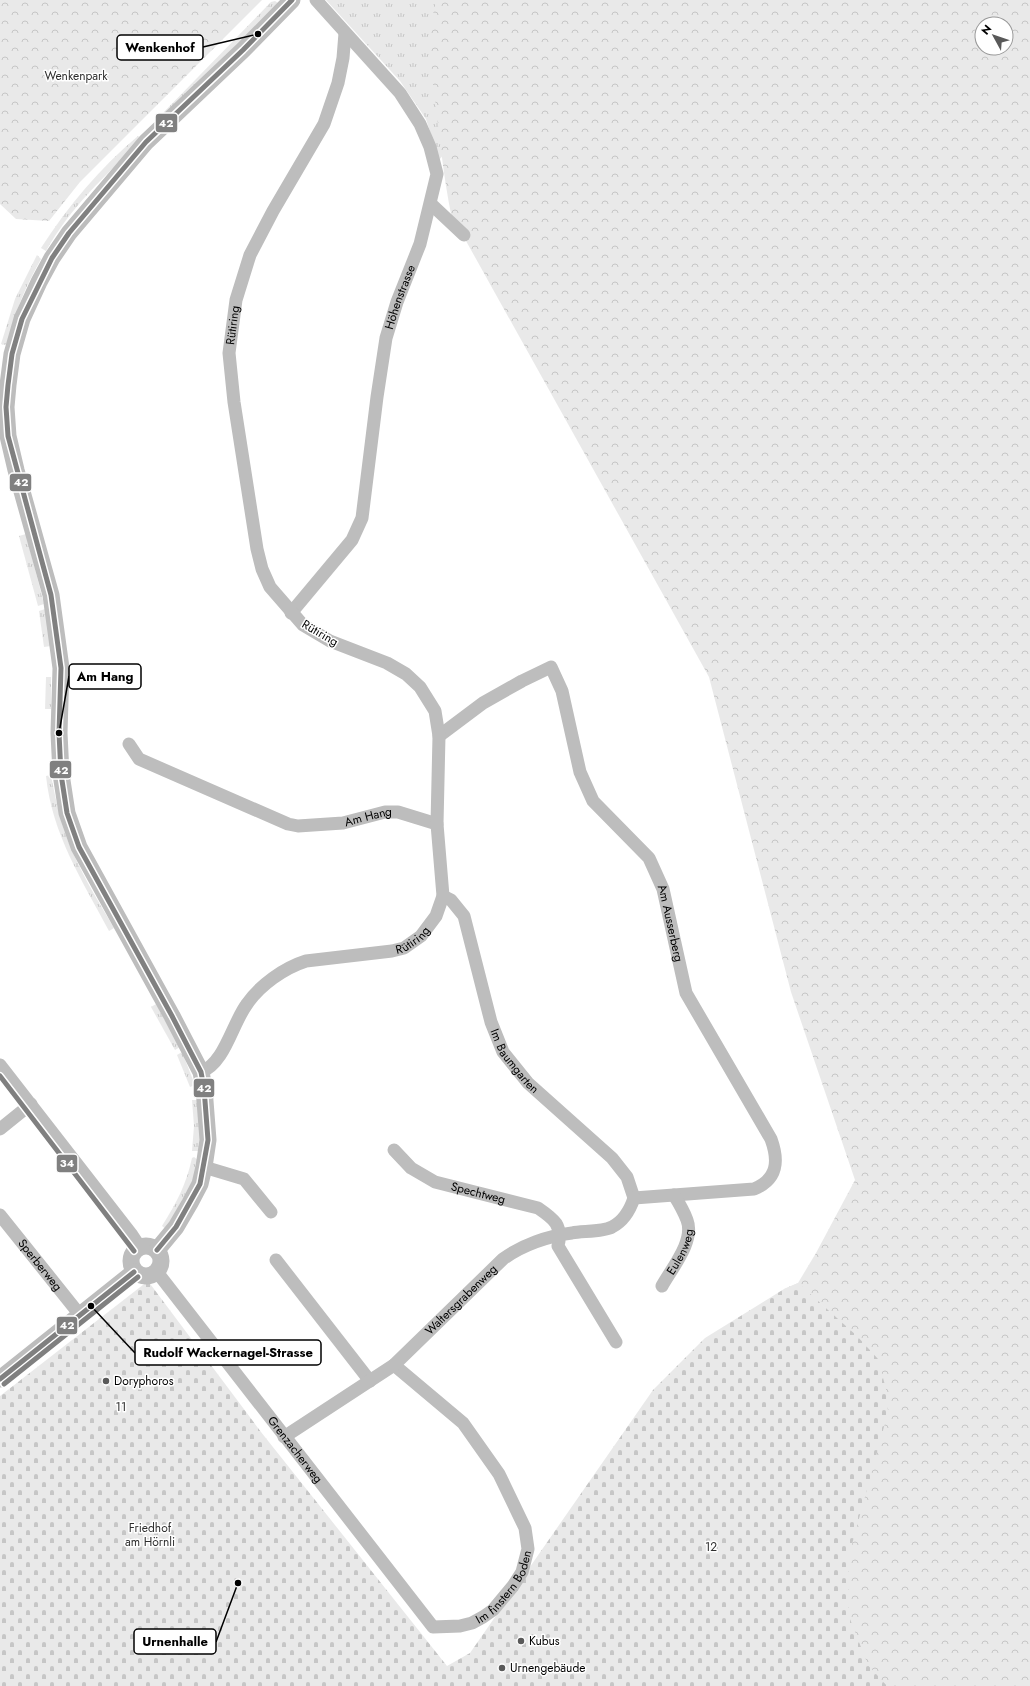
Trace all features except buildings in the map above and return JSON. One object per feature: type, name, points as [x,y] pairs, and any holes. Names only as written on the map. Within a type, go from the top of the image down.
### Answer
[{"type":"street","points":[[156,1250],[184,1216],[200,1184],[208,1140],[206,1104],[201,1072],[79,847],[67,813],[61,774],[59,733],[61,668],[54,614],[51,595],[8,436],[6,407],[8,385],[12,354],[22,320],[39,282],[52,258],[69,233],[146,142],[292,0]]},
{"type":"street","name":"Höhenstrasse","points":[[291,613],[352,540],[362,518],[386,338],[397,302],[420,244],[431,204],[437,174],[430,147],[420,124],[400,93],[316,0]]},
{"type":"street","name":"Rütiring","points":[[201,1072],[209,1068],[218,1059],[246,1004],[260,988],[293,965],[306,961],[392,952],[404,948],[421,936],[436,916],[443,896],[437,824],[439,736],[435,711],[420,687],[406,674],[387,663],[330,641],[303,625],[270,587],[262,569],[257,549],[234,402],[229,353],[236,300],[250,255],[273,211],[324,124],[338,83],[343,58],[345,33]]},
{"type":"street","points":[[431,204],[464,235]]},
{"type":"street","name":"Am Ausserberg","points":[[439,736],[483,703],[522,681],[551,668],[562,691],[580,772],[593,801],[649,858],[663,889],[686,993],[771,1139],[775,1151],[776,1164],[772,1176],[763,1185],[754,1189],[634,1198]]},
{"type":"street","name":"Am Hang","points":[[128,744],[139,759],[288,824],[298,826],[343,823],[385,812],[398,812],[437,824]]},
{"type":"street","name":"Im Baumgarten","points":[[443,896],[451,900],[464,916],[491,1022],[503,1052],[528,1083],[612,1158],[627,1177],[634,1198]]},
{"type":"street","points":[[0,1065],[140,1247]]},
{"type":"street","points":[[0,1129],[31,1104]]},
{"type":"street","name":"Spechtweg","points":[[394,1150],[411,1168],[435,1182],[538,1208],[554,1220],[561,1234]]},
{"type":"street","points":[[204,1167],[244,1179],[271,1212]]},
{"type":"street","name":"Eulenweg","points":[[662,1286],[686,1245],[690,1234],[688,1221],[674,1195]]},
{"type":"street","name":"Waltersgrabenweg","points":[[284,1437],[394,1365],[503,1259],[516,1249],[561,1234],[611,1228],[622,1220],[630,1209],[634,1198]]},
{"type":"street","name":"Sperberweg","points":[[0,1215],[80,1315]]},
{"type":"street","points":[[561,1234],[558,1246],[616,1342]]},
{"type":"street","points":[[149,1246],[156,1250],[162,1263],[157,1272],[153,1275],[143,1277],[134,1272],[131,1258],[136,1250],[140,1247],[149,1246]]},
{"type":"street","points":[[276,1260],[370,1381]]},
{"type":"street","points":[[0,1379],[134,1272]]},
{"type":"street","name":"Grenzacherweg","points":[[157,1272],[433,1627]]},
{"type":"street","name":"Im finstern Boden","points":[[394,1365],[464,1423],[499,1474],[525,1528],[528,1549],[522,1572],[513,1586],[493,1610],[472,1623],[460,1626],[433,1627]]},
{"type":"green space","name":"Wenkenpark","points":[[0,0],[262,0],[80,182],[49,221],[16,219],[0,204]]},
{"type":"green space","points":[[326,0],[443,0],[445,153],[439,160],[426,119],[400,81]]},
{"type":"green space","points":[[437,0],[1030,0],[1030,1686],[865,1686],[846,1670],[830,1312],[809,1294],[784,1289],[798,1283],[816,1253],[855,1180],[791,992],[709,677],[451,214],[442,160],[431,67],[431,26]]},
{"type":"green space","points":[[275,1],[278,3],[158,125],[155,121],[271,2]]},
{"type":"green space","points":[[138,136],[142,141],[102,179],[77,206],[46,251],[41,248],[62,217],[85,188],[124,148]]},
{"type":"green space","points":[[37,255],[41,259],[22,298],[14,319],[9,341],[5,345],[1,344],[15,299]]},
{"type":"green space","points":[[26,534],[44,604],[38,606],[19,536]]},
{"type":"green space","points":[[45,609],[51,646],[44,647],[39,611]]},
{"type":"green space","points":[[46,677],[51,677],[51,709],[45,709]]},
{"type":"green space","points":[[51,775],[57,805],[66,835],[83,874],[114,928],[109,931],[79,875],[61,837],[49,797],[46,776]]},
{"type":"green space","points":[[156,1004],[180,1047],[175,1050],[151,1007]]},
{"type":"green space","points":[[182,1052],[195,1085],[190,1087],[177,1055]]},
{"type":"green space","points":[[192,1100],[198,1100],[200,1138],[199,1151],[192,1151],[194,1126]]},
{"type":"green space","points":[[194,1157],[198,1160],[198,1171],[166,1229],[162,1226],[180,1193],[187,1177],[192,1158]]},
{"type":"green space","name":"Friedhof am Hörnli","points":[[148,1281],[261,1432],[447,1666],[470,1653],[653,1390],[705,1338],[784,1289],[798,1283],[857,1336],[878,1359],[886,1389],[888,1412],[848,1559],[848,1614],[868,1665],[887,1686],[0,1686],[0,1396]]},
{"type":"transit line","name":"42","points":[[157,1250],[176,1227],[200,1184],[208,1140],[204,1088],[201,1072],[79,847],[67,813],[61,774],[59,733],[61,668],[51,595],[8,436],[6,407],[8,385],[12,354],[22,319],[52,258],[69,233],[146,142],[243,50],[292,0]]},
{"type":"transit line","name":"34","points":[[0,1076],[134,1251]]},
{"type":"transit line","name":"42","points":[[0,1379],[134,1272]]},
{"type":"transit line","name":"34","points":[[4,1384],[138,1277]]},
{"type":"place","name":"Wenkenhof","points":[[258,34]]},
{"type":"place","name":"Am Hang","points":[[59,733]]},
{"type":"place","name":"Rudolf Wackernagel-Strasse","points":[[91,1306]]},
{"type":"place","name":"Doryphoros","points":[[106,1381]]},
{"type":"place","name":"Urnenhalle","points":[[238,1583]]},
{"type":"place","name":"Kubus","points":[[521,1641]]},
{"type":"place","name":"Urnengebäude","points":[[502,1668]]},
{"type":"park label","name":"11","points":[[121,1407]]},
{"type":"park label","name":"12","points":[[711,1547]]}]
